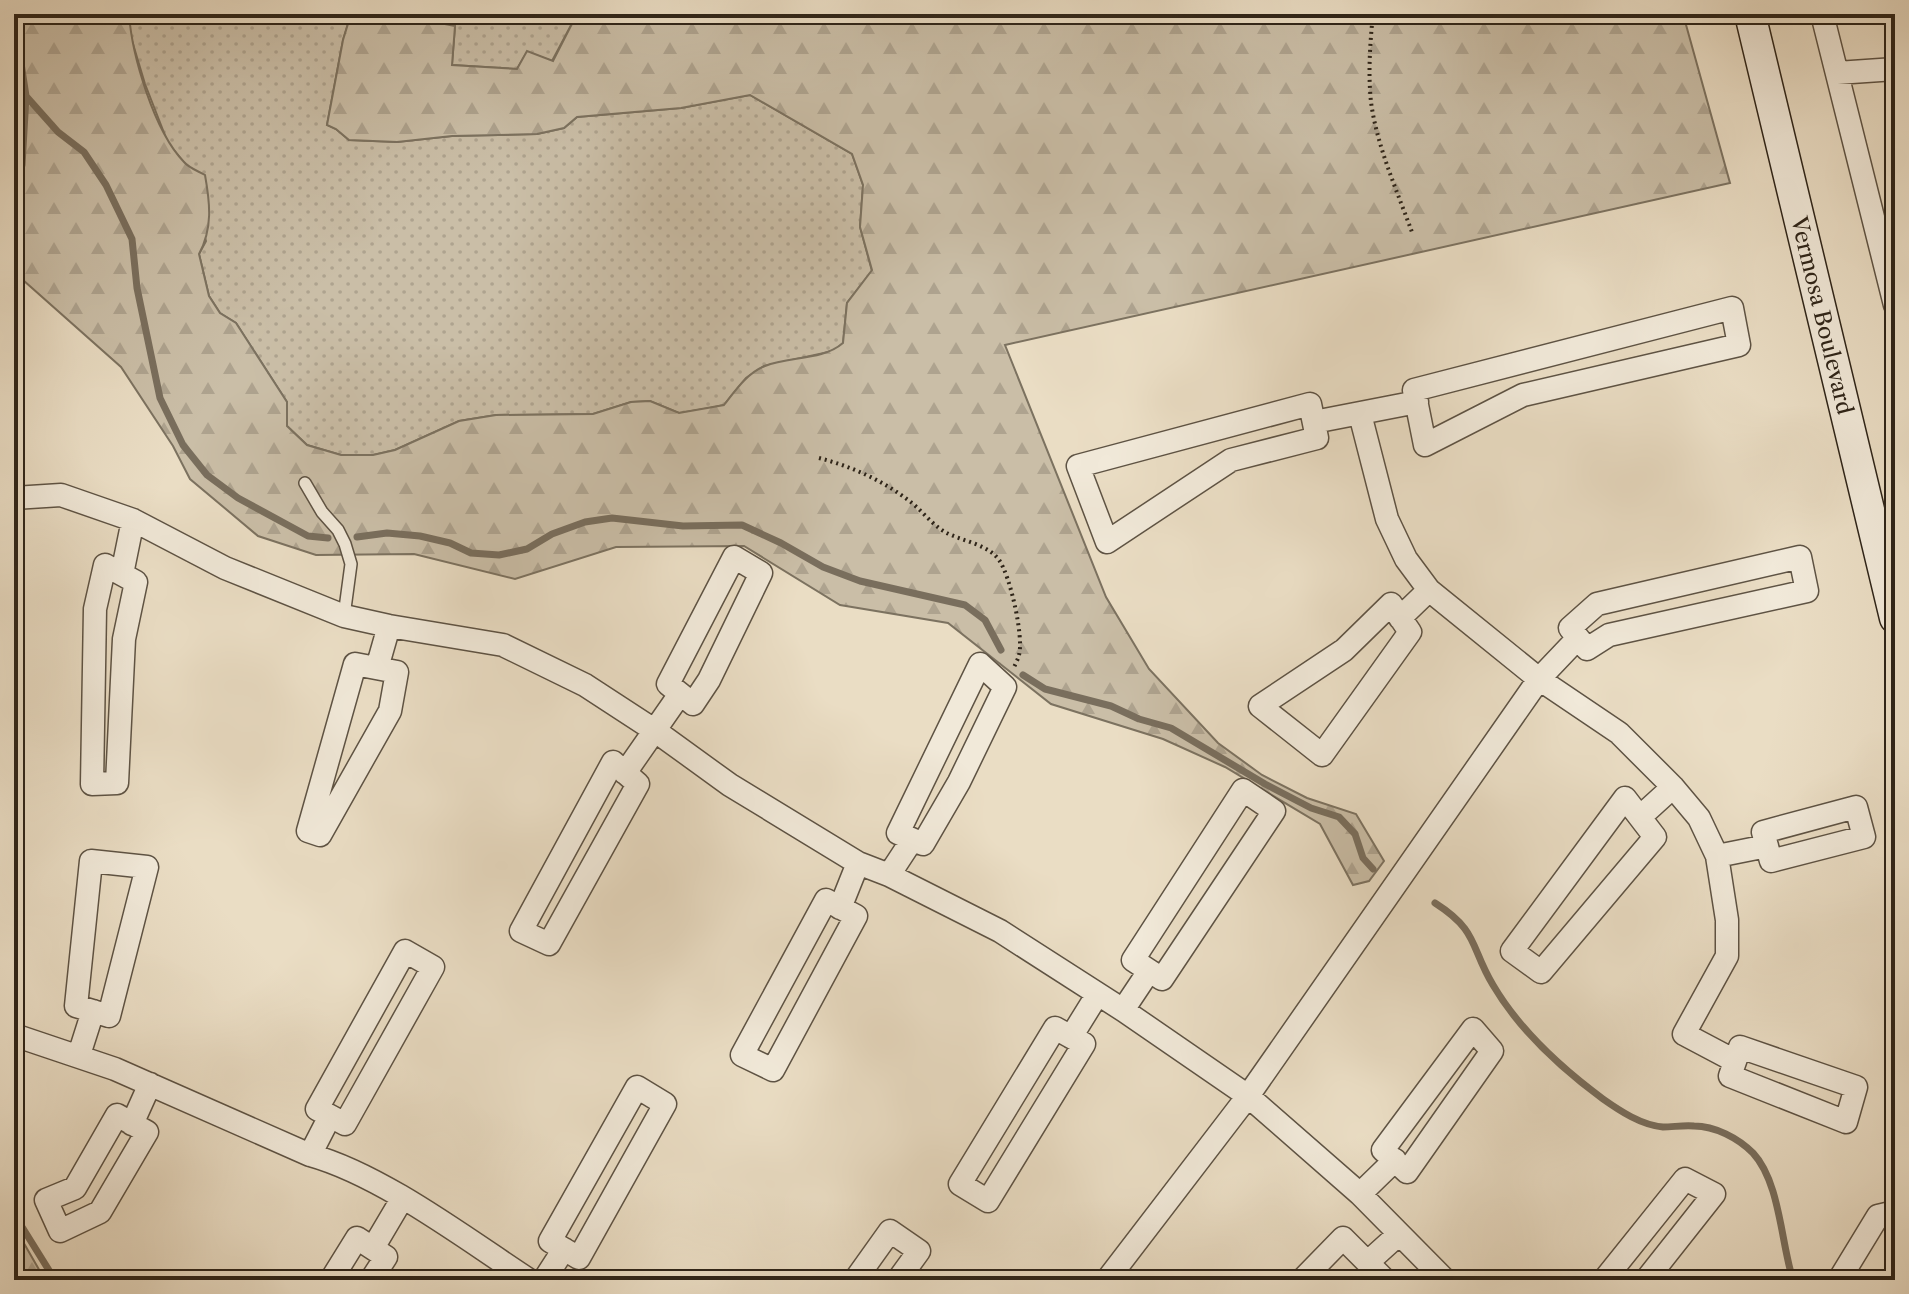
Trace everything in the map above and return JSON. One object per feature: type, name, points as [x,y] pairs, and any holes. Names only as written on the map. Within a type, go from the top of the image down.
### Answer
[{"type":"main road","name":"Vermosa Boulevard","points":[[1750,14],[1895,618]]},
{"type":"street","points":[[1822,14],[1889,255],[1895,305]]},
{"type":"street","points":[[1837,73],[1895,69]]},
{"type":"street","points":[[1732,308],[1739,345],[1523,395],[1425,445],[1417,402],[1414,390],[1732,308]]},
{"type":"street","points":[[1314,422],[1417,402]]},
{"type":"street","points":[[1310,404],[1314,422],[1317,438],[1231,460],[1107,542],[1078,466],[1310,404]]},
{"type":"street","points":[[1360,414],[1387,519],[1406,559],[1429,590],[1539,679],[1619,733],[1699,818],[1717,856],[1727,920],[1727,956],[1684,1034],[1735,1061]]},
{"type":"street","points":[[14,498],[61,495],[133,520],[225,568],[344,616],[503,645],[585,685],[730,785],[858,863],[889,875],[1000,931],[1248,1096],[1360,1194],[1445,1280]]},
{"type":"street","points":[[122,574],[133,520]]},
{"type":"street","points":[[734,557],[761,573],[709,680],[693,704],[680,694],[668,684],[734,557]]},
{"type":"street","points":[[1800,557],[1807,591],[1609,635],[1587,649],[1578,638],[1570,628],[1597,604],[1800,557]]},
{"type":"street","points":[[105,565],[122,574],[136,582],[124,639],[117,783],[92,784],[95,609],[105,565]]},
{"type":"street","points":[[1400,618],[1429,590]]},
{"type":"street","points":[[1391,604],[1400,618],[1410,632],[1322,755],[1260,706],[1344,650],[1391,604]]},
{"type":"street","points":[[377,668],[389,626]]},
{"type":"street","points":[[1107,1280],[1248,1096],[1539,679],[1578,638]]},
{"type":"street","points":[[355,664],[377,668],[397,672],[390,711],[320,835],[308,831],[355,664]]},
{"type":"street","points":[[980,664],[1005,687],[959,782],[923,844],[912,840],[898,833],[980,664]]},
{"type":"street","points":[[625,773],[680,694]]},
{"type":"street","points":[[613,762],[625,773],[638,784],[549,944],[521,931],[613,762]]},
{"type":"street","points":[[1640,817],[1673,787]]},
{"type":"street","points":[[1243,790],[1274,811],[1162,979],[1149,971],[1133,960],[1243,790]]},
{"type":"street","points":[[1625,798],[1640,817],[1655,837],[1541,972],[1512,951],[1625,798]]},
{"type":"street","points":[[889,875],[912,840]]},
{"type":"street","points":[[1717,856],[1767,846]]},
{"type":"street","points":[[91,861],[147,867],[109,1016],[93,1011],[76,1006],[91,861]]},
{"type":"street","points":[[840,908],[858,863]]},
{"type":"street","points":[[826,900],[840,908],[856,916],[773,1070],[742,1055],[826,900]]},
{"type":"street","points":[[405,951],[433,967],[345,1124],[330,1116],[317,1109],[405,951]]},
{"type":"street","points":[[1123,1010],[1149,971]]},
{"type":"street","points":[[1071,1037],[1097,995]]},
{"type":"street","points":[[79,1055],[93,1011]]},
{"type":"street","points":[[1055,1028],[1071,1037],[1084,1044],[988,1201],[960,1184],[1055,1028]]},
{"type":"street","points":[[1473,1029],[1492,1051],[1407,1172],[1395,1160],[1383,1150],[1473,1029]]},
{"type":"street","points":[[14,1035],[79,1055],[310,1155],[337,1162],[402,1199],[529,1280]]},
{"type":"street","points":[[1740,1047],[1856,1087],[1846,1122],[1730,1076],[1735,1061],[1740,1047]]},
{"type":"street","points":[[132,1124],[150,1084]]},
{"type":"street","points":[[637,1087],[665,1104],[579,1258],[564,1249],[550,1241],[637,1087]]},
{"type":"street","points":[[117,1115],[132,1124],[147,1132],[100,1212],[60,1231],[46,1200],[75,1188],[117,1115]]},
{"type":"street","points":[[310,1155],[330,1116]]},
{"type":"street","points":[[1360,1194],[1395,1160]]},
{"type":"street","points":[[1604,1280],[1685,1179],[1714,1194],[1646,1280]]},
{"type":"street","points":[[373,1248],[402,1199]]},
{"type":"street","points":[[1839,1280],[1878,1216],[1895,1212]]},
{"type":"street","points":[[855,1280],[890,1231],[919,1251],[898,1280]]},
{"type":"street","points":[[1368,1262],[1399,1234]]},
{"type":"street","points":[[331,1280],[357,1238],[386,1257],[371,1280]]},
{"type":"street","points":[[1302,1280],[1343,1238],[1385,1280]]},
{"type":"street","points":[[544,1280],[564,1249]]},
{"type":"lane","points":[[305,483],[322,512],[338,530],[351,564],[344,616]]},
{"type":"path","points":[[1373,14],[1369,83],[1372,106],[1413,235]]},
{"type":"path","points":[[819,458],[839,463],[877,481],[907,499],[944,531],[974,543],[999,558],[1011,589],[1020,654],[1005,687]]},
{"type":"green space","points":[[14,14],[129,14],[140,71],[154,113],[184,162],[205,175],[209,215],[207,235],[199,254],[209,296],[220,313],[236,323],[287,402],[287,426],[307,445],[341,455],[373,455],[395,450],[459,421],[496,415],[593,414],[631,402],[650,401],[679,413],[724,405],[742,383],[759,369],[825,353],[843,343],[847,303],[872,270],[860,227],[863,185],[852,154],[750,95],[681,108],[577,117],[564,128],[537,134],[452,136],[397,142],[349,140],[327,125],[351,14],[394,14],[455,26],[452,65],[517,69],[527,51],[553,61],[577,14],[1683,14],[1730,183],[1005,345],[1106,597],[1149,669],[1218,743],[1262,775],[1307,798],[1356,814],[1384,861],[1369,881],[1353,885],[1320,824],[1225,767],[1163,739],[1051,704],[948,623],[840,605],[744,546],[616,547],[515,579],[414,554],[316,555],[258,536],[190,479],[173,446],[121,367],[14,272]]},
{"type":"green space","points":[[129,14],[351,14],[327,125],[349,140],[397,142],[452,136],[537,134],[564,128],[577,117],[681,108],[750,95],[852,154],[863,185],[860,227],[872,271],[847,303],[843,343],[835,350],[764,366],[746,378],[724,405],[679,413],[650,401],[631,402],[593,414],[496,415],[459,421],[395,450],[373,455],[341,455],[307,445],[287,426],[287,402],[236,323],[220,313],[209,296],[199,254],[206,241],[186,165],[168,143],[145,84],[130,34]]},
{"type":"green space","points":[[394,14],[577,14],[552,61],[527,52],[517,69],[452,65],[455,26]]},
{"type":"green space","points":[[14,1226],[45,1280],[14,1280]]},
{"type":"waterway","points":[[14,17],[26,96],[22,165],[14,183]]},
{"type":"waterway","points":[[26,96],[58,132],[84,152],[106,185],[132,239],[137,288],[160,398],[183,445],[207,475],[238,498],[308,536],[328,538]]},
{"type":"waterway","points":[[357,537],[387,533],[420,536],[450,543],[471,553],[499,555],[527,549],[552,534],[585,522],[612,518],[683,526],[742,525],[823,567],[860,581],[965,605],[985,620],[1001,650]]},
{"type":"waterway","points":[[1023,675],[1045,689],[1111,706],[1139,719],[1171,728],[1265,784],[1311,808],[1339,817],[1355,834],[1363,858],[1373,869]]},
{"type":"waterway","points":[[1435,903],[1467,931],[1493,985],[1516,1018],[1542,1048],[1587,1087],[1639,1120],[1663,1127],[1710,1128],[1740,1142],[1753,1153],[1769,1180],[1793,1280]]},
{"type":"waterway","points":[[14,1214],[55,1280]]}]
